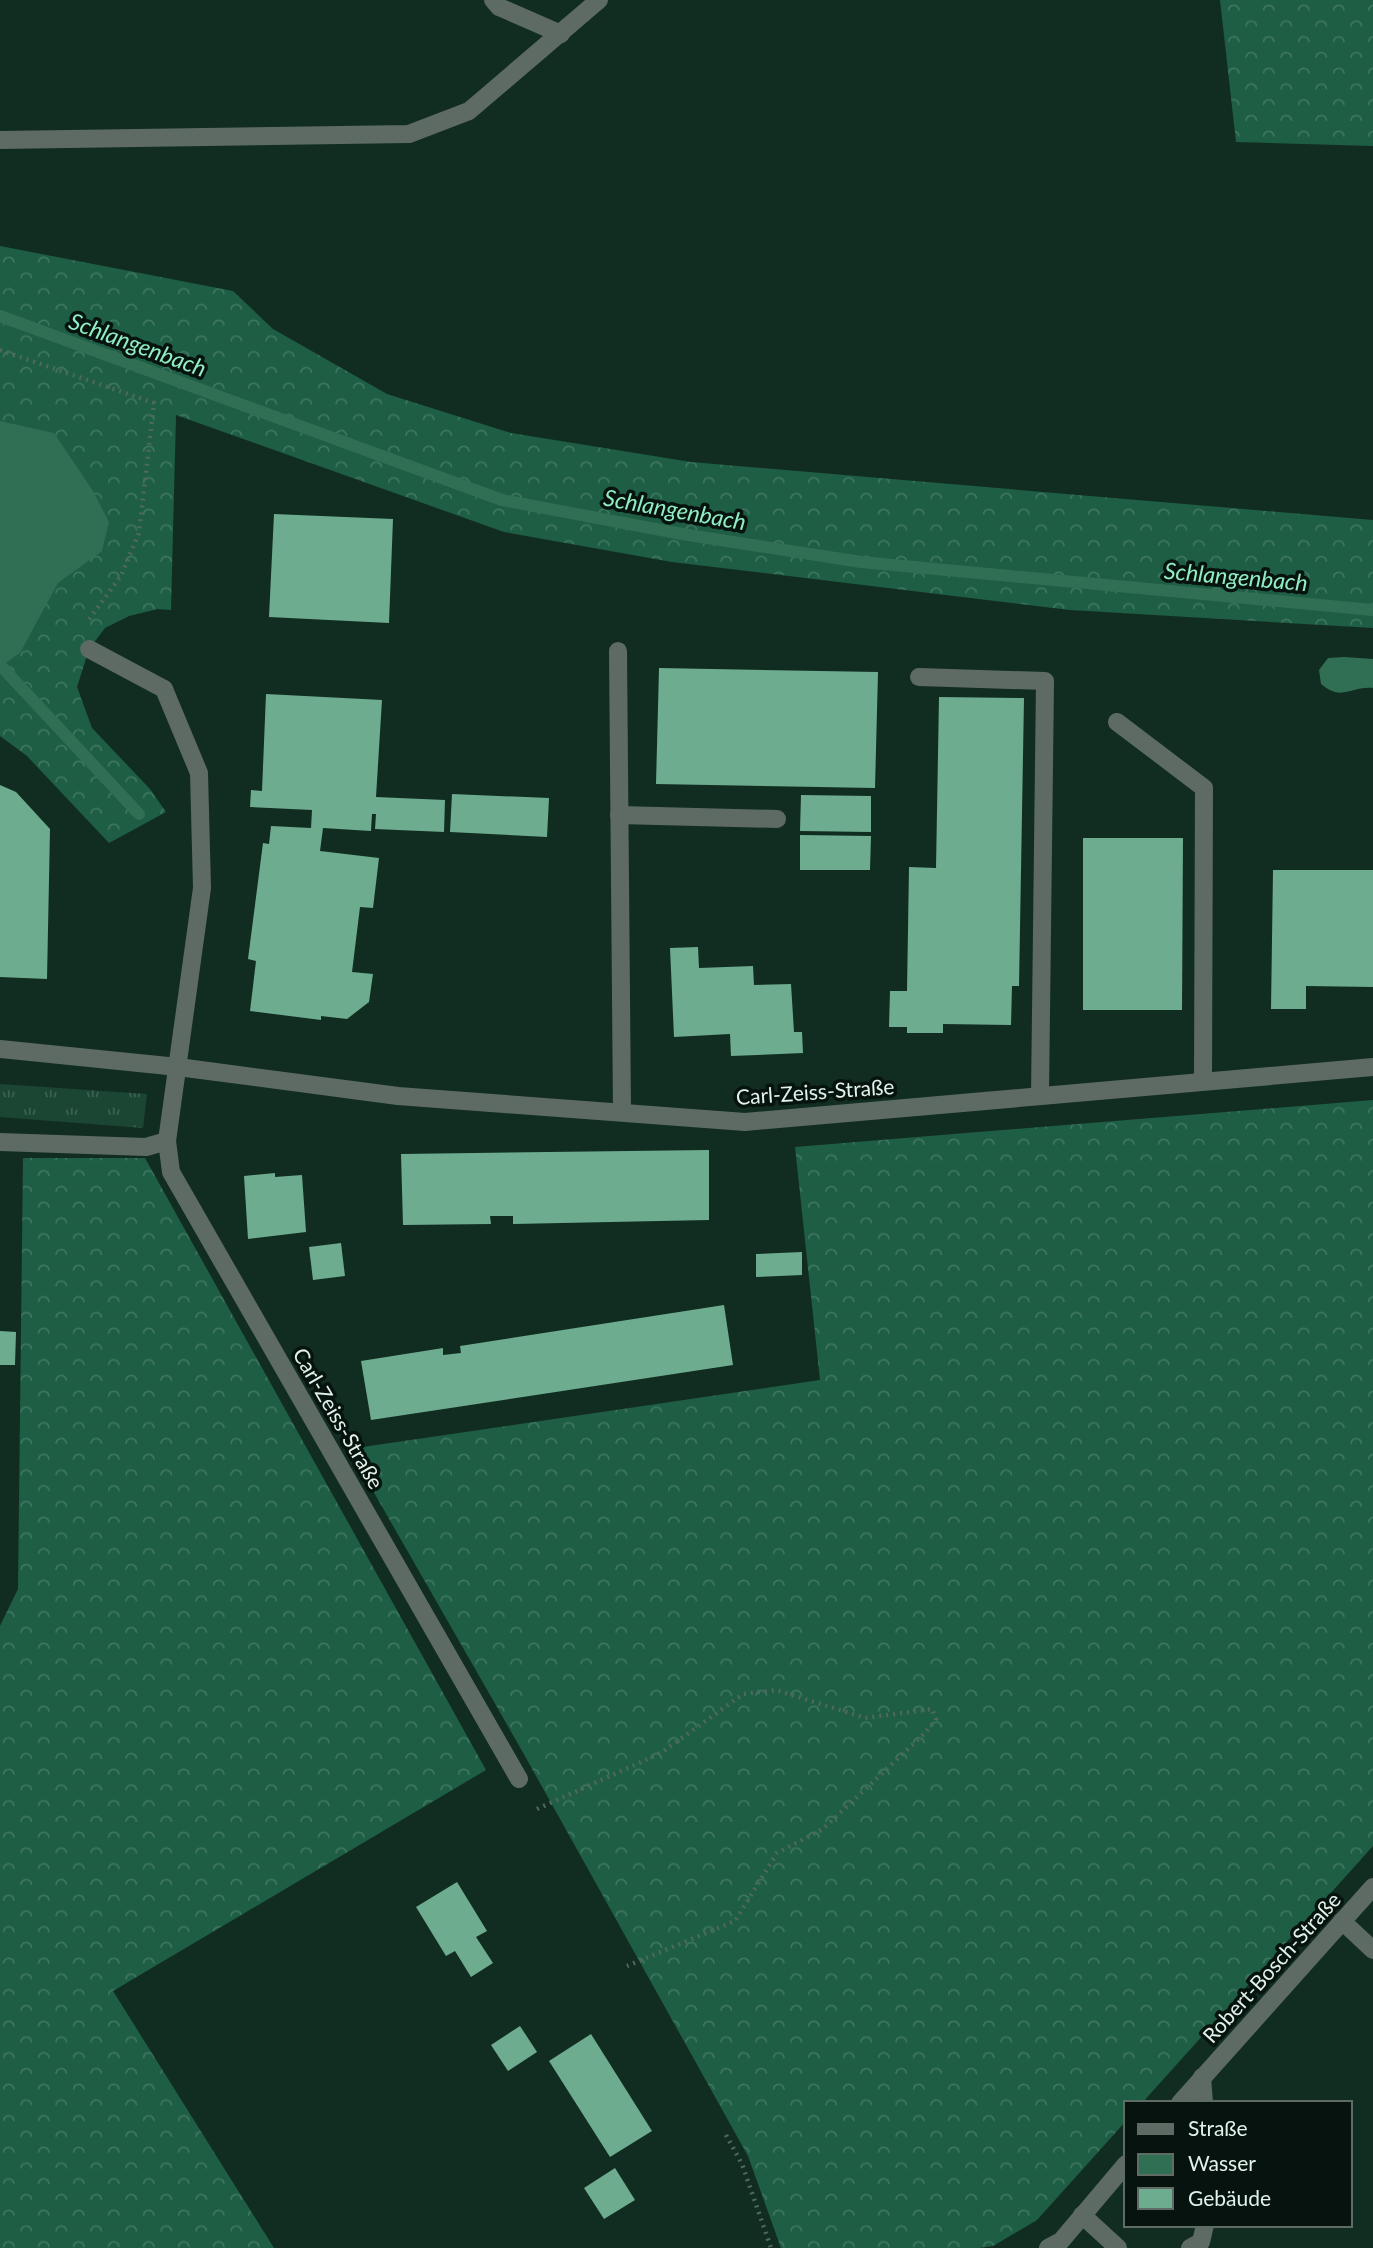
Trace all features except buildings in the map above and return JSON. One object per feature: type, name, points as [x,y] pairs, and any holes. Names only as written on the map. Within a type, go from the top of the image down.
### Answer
[{"type":"street","points":[[493,0],[499,7],[561,34]]},
{"type":"street","points":[[0,141],[409,134],[469,111],[598,0]]},
{"type":"street","name":"Carl-Zeiss-Straße","points":[[89,649],[164,689],[199,773],[202,888],[167,1141],[171,1172],[519,1779]]},
{"type":"street","points":[[618,652],[622,1112]]},
{"type":"street","points":[[919,677],[1045,681],[1040,1096]]},
{"type":"street","points":[[1117,722],[1204,788],[1203,1080]]},
{"type":"street","points":[[619,815],[777,819]]},
{"type":"street","name":"Carl-Zeiss-Straße","points":[[0,1049],[398,1096],[746,1122],[1373,1067]]},
{"type":"street","points":[[0,1142],[146,1147],[167,1141]]},
{"type":"street","name":"Robert-Bosch-Straße","points":[[1182,2101],[1373,1888]]},
{"type":"street","points":[[1342,1922],[1373,1950]]},
{"type":"street","points":[[1202,2077],[1204,2101]]},
{"type":"street","points":[[1048,2248],[1060,2241],[1124,2166]]},
{"type":"street","points":[[1082,2215],[1118,2248]]},
{"type":"street","points":[[1190,2248],[1200,2242],[1204,2227]]},
{"type":"path","points":[[0,350],[154,402],[139,533],[121,576],[74,637],[89,649]]},
{"type":"path","points":[[537,1810],[661,1753],[743,1694],[776,1690],[865,1718],[932,1709],[936,1719],[926,1731],[823,1829],[777,1853],[735,1921],[627,1966]]},
{"type":"path","points":[[726,2135],[742,2164],[771,2248]]},
{"type":"green space","points":[[1220,0],[1373,0],[1373,146],[1236,142]]},
{"type":"green space","points":[[0,246],[233,291],[273,329],[387,394],[511,433],[691,462],[1373,520],[1373,628],[1070,610],[672,562],[504,532],[176,415],[171,610],[158,609],[129,616],[105,628],[89,649],[77,687],[92,728],[150,789],[166,812],[109,843],[27,756],[0,736]]},
{"type":"green space","points":[[0,1084],[147,1094],[143,1128],[0,1117]]},
{"type":"green space","points":[[1373,1100],[1373,1846],[1144,2101],[1124,2101],[1124,2123],[1037,2220],[993,2246],[781,2248],[748,2156],[521,1749],[349,1449],[820,1380],[795,1147]]},
{"type":"green space","points":[[23,1158],[145,1158],[486,1770],[113,1991],[274,2248],[0,2248],[0,1626],[18,1589]]},
{"type":"water","points":[[0,421],[54,433],[93,491],[109,522],[102,551],[58,583],[20,653],[0,667]]},
{"type":"water","points":[[1328,658],[1373,659],[1373,688],[1341,693],[1321,684],[1319,670]]},
{"type":"waterway","name":"Schlangenbach","points":[[0,316],[502,500],[682,534],[861,562],[1373,610]]},
{"type":"waterway","name":"Schlangenbach","points":[[0,665],[139,814]]}]
